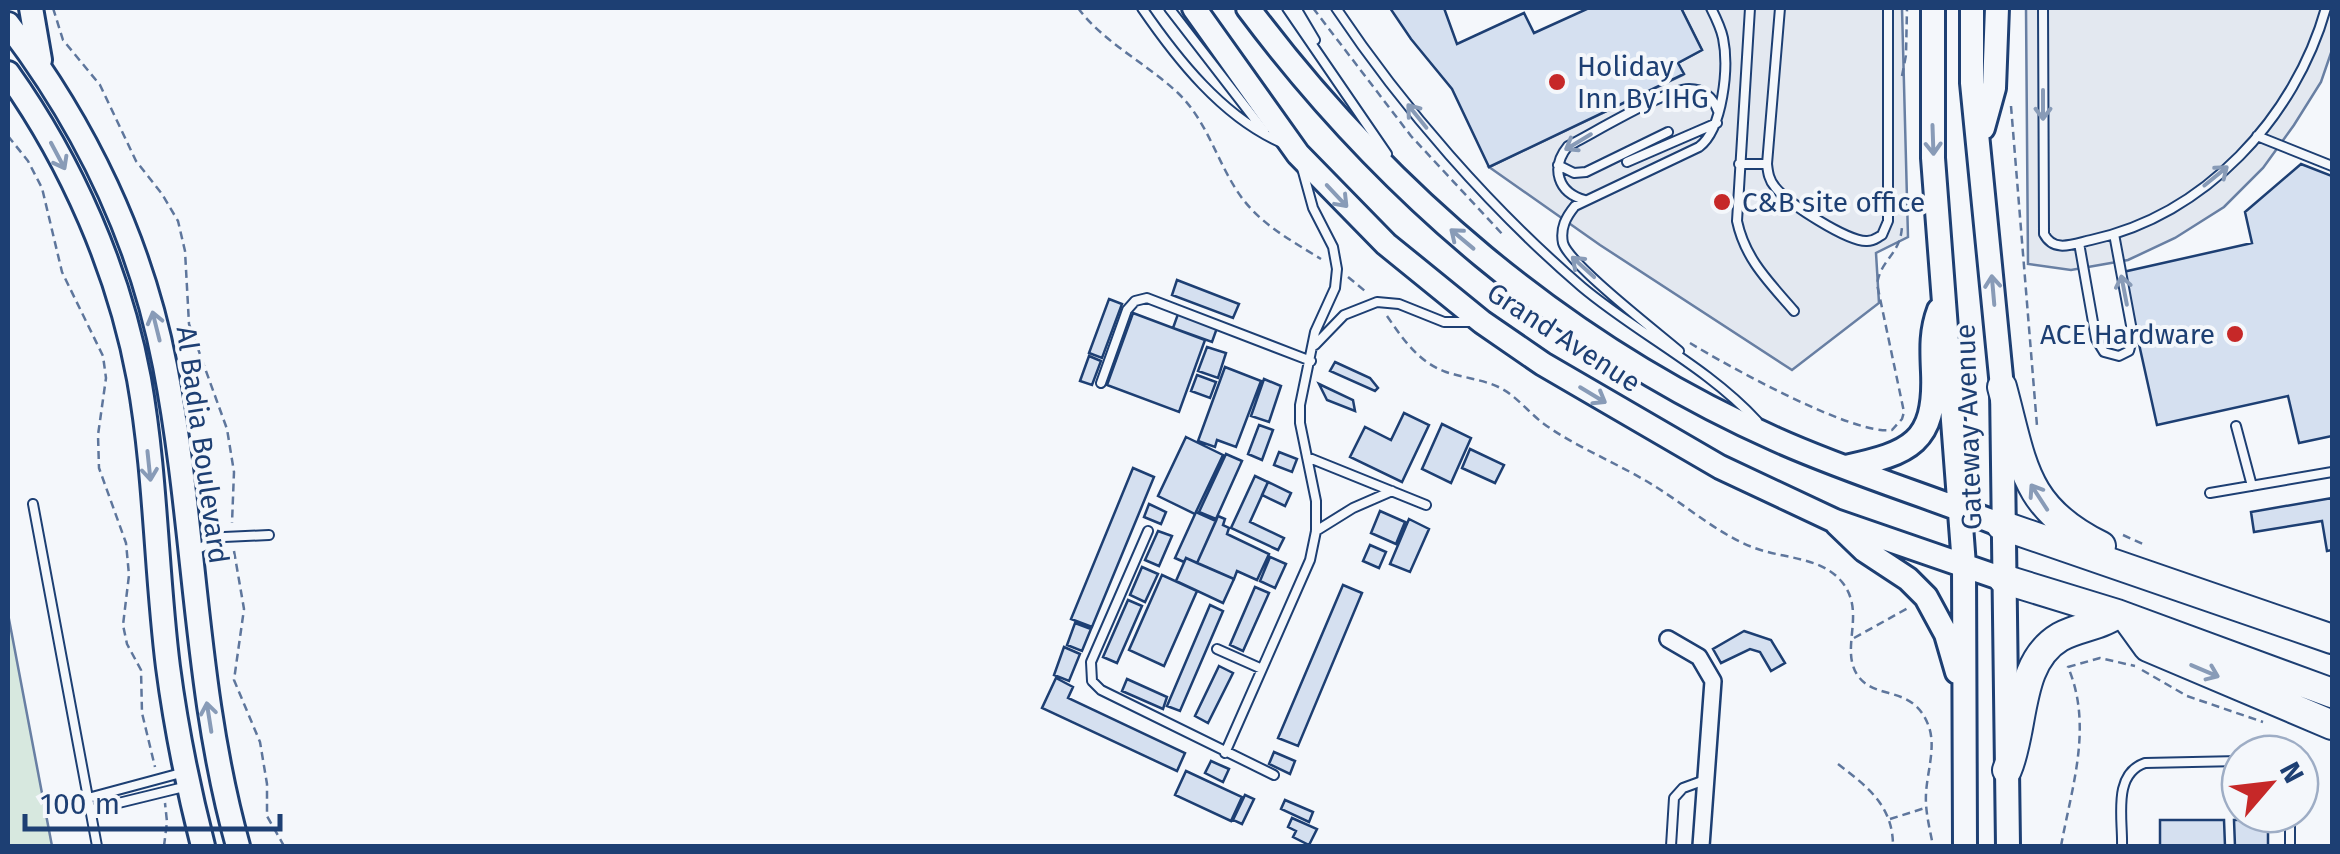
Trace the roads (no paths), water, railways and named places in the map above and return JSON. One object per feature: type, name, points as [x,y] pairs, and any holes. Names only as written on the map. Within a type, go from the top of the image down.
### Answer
[{"type":"highway","points":[[2002,387],[2027,478],[2042,504],[2070,530],[2117,554],[2143,576]]},
{"type":"highway","points":[[2001,525],[2332,639]]},
{"type":"highway","points":[[2003,579],[2268,667],[2332,694]]},
{"type":"highway","points":[[2122,616],[2148,647],[2332,725]]},
{"type":"highway","points":[[2008,770],[2018,740],[2028,677],[2044,650],[2062,635],[2122,616]]},
{"type":"highway","points":[[2268,667],[2332,678]]},
{"type":"street","points":[[30,8],[43,73]]},
{"type":"street","name":"Grand Avenue","points":[[1194,8],[1296,152],[1386,244],[1482,322],[1612,406],[1720,468],[1834,521],[2003,579]]},
{"type":"street","name":"Grand Avenue","points":[[1248,8],[1327,107],[1421,203],[1508,276],[1579,328],[1635,365],[1773,439],[2001,525]]},
{"type":"street","name":"Gateway Avenue","points":[[1972,8],[1972,83],[2002,387],[2008,846]]},
{"type":"street","points":[[1978,146],[1994,88],[1998,8]]},
{"type":"street","name":"Gateway Avenue","points":[[1930,15],[1933,158],[1962,509],[1965,846]]},
{"type":"street","name":"Al Badia Boulevard","points":[[8,24],[43,73],[102,176],[146,287],[172,403],[214,752],[238,846]]},
{"type":"street","name":"Al Badia Boulevard","points":[[8,73],[57,152],[85,211],[116,292],[133,352],[143,412],[168,666],[187,779],[204,846]]},
{"type":"street","points":[[1844,468],[1901,452],[1912,446],[1924,430],[1933,400],[1933,330],[1944,297]]},
{"type":"street","points":[[1834,521],[1864,550],[1908,579],[1926,597],[1950,646],[1964,705]]},
{"type":"street","points":[[1668,639],[1700,657],[1712,680],[1701,846]]},
{"type":"lane","points":[[1144,8],[1169,44],[1219,100],[1296,152],[1311,204],[1334,248],[1337,269],[1335,288],[1316,329],[1300,405],[1316,501],[1316,531],[1310,560],[1226,753]]},
{"type":"lane","points":[[1169,8],[1269,137]]},
{"type":"lane","points":[[1288,8],[1421,203]]},
{"type":"lane","points":[[1296,8],[1367,125]]},
{"type":"lane","points":[[1336,8],[1394,88],[1490,198],[1579,284],[1709,377]]},
{"type":"lane","points":[[1711,8],[1724,44],[1718,119],[1710,136],[1699,147],[1575,206],[1562,233],[1566,251],[1745,408],[1773,439]]},
{"type":"lane","points":[[1750,8],[1737,204],[1740,237],[1756,268],[1794,311]]},
{"type":"lane","points":[[1780,8],[1767,164],[1770,180],[1780,192],[1825,223],[1862,241],[1878,238],[1888,220],[1888,8]]},
{"type":"lane","points":[[2042,8],[2044,234],[2048,242],[2057,246],[2114,234],[2148,220],[2192,195],[2237,158],[2294,84],[2326,8]]},
{"type":"lane","points":[[1585,200],[1564,188],[1558,165],[1568,146],[1682,90],[1703,92],[1714,102],[1718,119]]},
{"type":"lane","points":[[1627,162],[1718,119]]},
{"type":"lane","points":[[1558,165],[1586,172],[1668,132]]},
{"type":"lane","points":[[2257,136],[2332,166]]},
{"type":"lane","points":[[1739,164],[1767,164]]},
{"type":"lane","points":[[2079,243],[2096,338],[2104,352],[2119,356],[2129,351],[2134,336],[2114,234]]},
{"type":"lane","points":[[1101,383],[1127,310],[1135,301],[1147,298],[1311,361]]},
{"type":"lane","points":[[1315,345],[1344,315],[1377,302],[1399,304],[1451,323],[1482,322]]},
{"type":"lane","points":[[2236,426],[2252,486]]},
{"type":"lane","points":[[1307,458],[1426,505]]},
{"type":"lane","points":[[2210,494],[2332,472]]},
{"type":"lane","points":[[1316,531],[1392,490]]},
{"type":"lane","points":[[33,504],[97,846]]},
{"type":"lane","points":[[1148,530],[1091,662],[1090,675],[1101,690],[1274,776]]},
{"type":"lane","points":[[189,553],[210,542],[268,534]]},
{"type":"lane","points":[[1217,649],[1262,669]]},
{"type":"lane","points":[[2122,846],[2123,786],[2132,768],[2145,763],[2220,761]]},
{"type":"lane","points":[[88,798],[159,780],[187,779]]},
{"type":"lane","points":[[90,810],[162,792],[187,779]]},
{"type":"lane","points":[[1671,846],[1674,798],[1682,788],[1705,780]]},
{"type":"place","name":"Holiday Inn By IHG","points":[[1557,82]]},
{"type":"place","name":"C&B site office","points":[[1722,202]]},
{"type":"place","name":"ACE Hardware","points":[[2235,334]]}]
